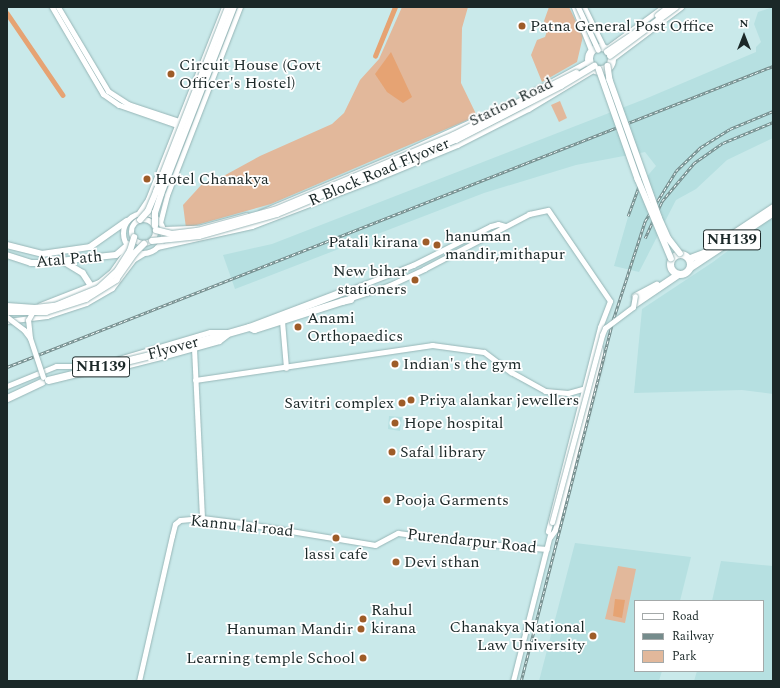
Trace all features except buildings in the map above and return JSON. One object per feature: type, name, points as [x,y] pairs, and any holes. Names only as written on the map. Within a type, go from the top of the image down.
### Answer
[{"type":"highway","name":"NH139","points":[[671,258],[680,253],[690,258],[704,253],[773,207]]},
{"type":"highway","name":"NH139","points":[[635,300],[676,273],[687,272],[690,267],[773,212]]},
{"type":"highway","points":[[671,258],[670,268],[676,273]]},
{"type":"highway","name":"NH139","points":[[690,258],[690,267]]},
{"type":"highway","name":"NH139","points":[[281,317],[347,290]]},
{"type":"highway","points":[[347,290],[356,292],[350,299]]},
{"type":"highway","points":[[328,297],[331,305]]},
{"type":"highway","name":"NH139","points":[[229,333],[281,317],[350,299]]},
{"type":"highway","name":"Flyover","points":[[7,398],[44,380],[229,333]]},
{"type":"main road","points":[[7,305],[35,308],[55,306],[99,288],[115,273],[130,250],[134,238],[132,230],[148,211],[228,7]]},
{"type":"main road","points":[[152,241],[159,227],[155,213],[161,194],[234,7]]},
{"type":"main road","points":[[608,52],[669,7]]},
{"type":"main road","points":[[671,258],[593,66],[593,54],[598,50],[608,52],[676,7]]},
{"type":"main road","points":[[608,52],[610,80],[659,217],[669,238],[680,253]]},
{"type":"main road","points":[[593,66],[608,66]]},
{"type":"main road","name":"R Block Road Flyover","points":[[140,220],[149,220],[172,234],[198,231],[275,210],[467,129],[593,66]]},
{"type":"main road","name":"R Block Road Flyover","points":[[7,312],[32,313],[68,306],[106,289],[116,280],[134,254],[144,244],[152,241],[199,236],[277,214],[456,140],[561,86],[593,66]]},
{"type":"main road","name":"Atal Path","points":[[7,245],[42,254],[90,247],[127,221]]},
{"type":"main road","points":[[134,238],[144,244]]},
{"type":"main road","name":"Atal Path","points":[[7,255],[31,263],[62,261],[116,255],[128,246]]},
{"type":"main road","points":[[62,261],[83,273],[92,287]]},
{"type":"street","points":[[52,7],[105,88],[117,98],[179,121],[195,121]]},
{"type":"street","points":[[58,7],[89,65]]},
{"type":"street","points":[[144,253],[128,246],[123,234],[127,221],[138,214],[148,199],[224,7]]},
{"type":"street","points":[[159,227],[166,195],[240,7]]},
{"type":"street","points":[[574,7],[591,50],[593,66],[601,72],[609,69],[608,52],[584,7]]},
{"type":"street","points":[[578,7],[598,50]]},
{"type":"street","points":[[608,52],[663,7]]},
{"type":"street","points":[[591,50],[608,52],[681,7]]},
{"type":"street","points":[[7,321],[47,316],[78,306],[112,288],[134,259],[157,247],[252,226],[375,179],[457,145],[528,109],[593,66]]},
{"type":"street","points":[[350,299],[390,285],[529,214],[548,210],[610,301],[595,346],[549,530],[546,550]]},
{"type":"street","points":[[138,214],[151,214],[159,227],[163,235],[157,247]]},
{"type":"street","points":[[347,290],[413,265],[491,226],[498,224],[505,226]]},
{"type":"street","points":[[7,305],[47,304],[92,287],[106,278],[128,246]]},
{"type":"street","points":[[74,294],[78,306]]},
{"type":"street","points":[[550,537],[549,530],[602,335],[605,328],[635,300]]},
{"type":"street","points":[[32,313],[28,320],[30,338],[44,380]]},
{"type":"street","points":[[7,317],[24,330],[30,338]]},
{"type":"street","points":[[281,317],[286,368]]},
{"type":"street","points":[[93,366],[210,332],[219,330],[229,333]]},
{"type":"street","points":[[7,386],[42,370],[56,366],[93,366],[113,369],[219,341],[229,333]]},
{"type":"street","points":[[195,380],[286,368],[432,345],[484,352],[511,372],[545,391],[568,393],[585,388]]},
{"type":"street","points":[[513,681],[546,550],[550,537],[555,530],[601,357],[600,348],[595,346]]},
{"type":"street","points":[[194,348],[202,518]]},
{"type":"street","name":"Kannu lal road","points":[[139,681],[175,524],[184,519],[202,518],[375,545]]},
{"type":"street","name":"Purendarpur Road","points":[[375,545],[398,533],[464,542],[546,550]]},
{"type":"shaded area","points":[[773,7],[773,138],[727,160],[696,189],[676,200],[639,272],[614,266],[636,189],[656,166],[645,152],[576,165],[484,193],[235,289],[223,255],[272,244],[645,99],[756,52],[756,47],[761,42],[754,24],[758,12]]},
{"type":"shaded area","points":[[391,52],[412,97],[403,103],[387,92],[375,74]]},
{"type":"shaded area","points":[[773,217],[773,394],[742,390],[634,393],[642,309],[713,262]]},
{"type":"shaded area","name":"Hope hospital","points":[[389,416],[402,417],[400,431],[388,429]]},
{"type":"shaded area","name":"Chanakya National Law University","points":[[575,543],[691,557],[680,600],[634,600],[634,672],[662,672],[659,681],[539,681]]},
{"type":"shaded area","points":[[721,561],[773,566],[773,681],[694,681],[697,672],[764,672],[764,600],[712,600]]},
{"type":"shaded area","points":[[615,599],[625,600],[622,618],[613,616]]},
{"type":"green space","points":[[402,7],[468,7],[462,28],[461,83],[477,116],[271,204],[186,228],[183,205],[203,183],[218,179],[260,156],[332,124],[344,113],[360,80],[379,59]]},
{"type":"green space","points":[[549,7],[569,7],[583,36],[577,62],[542,82],[531,55],[537,40],[545,37],[548,28],[544,21]]},
{"type":"green space","points":[[560,101],[567,118],[559,122],[551,105]]},
{"type":"green space","points":[[618,566],[636,569],[625,623],[605,619]]},
{"type":"waterway","points":[[375,56],[395,7]]},
{"type":"waterway","points":[[7,13],[63,95]]},
{"type":"railway","points":[[7,367],[773,66]]},
{"type":"railway","points":[[521,681],[614,317],[645,221],[676,171],[701,147],[730,129],[773,111]]},
{"type":"railway","points":[[645,238],[662,201],[694,163],[723,143],[773,122]]},
{"type":"railway","points":[[628,216],[640,183]]},
{"type":"place","name":"Patna General Post Office","points":[[522,26]]},
{"type":"place","name":"Circuit House (Govt Officer's Hostel)","points":[[171,74]]},
{"type":"place","name":"Hotel Chanakya","points":[[147,179]]},
{"type":"place","name":"Patali kirana","points":[[426,242]]},
{"type":"place","name":"hanuman mandir,mithapur","points":[[437,245]]},
{"type":"place","name":"New bihar stationers","points":[[415,280]]},
{"type":"place","name":"Anami Orthopaedics","points":[[298,327]]},
{"type":"place","name":"Indian's the gym","points":[[395,364]]},
{"type":"place","name":"Priya alankar jewellers","points":[[411,400]]},
{"type":"place","name":"Savitri complex","points":[[402,403]]},
{"type":"place","name":"Hope hospital","points":[[395,423]]},
{"type":"place","name":"Safal library","points":[[392,452]]},
{"type":"place","name":"Pooja Garments","points":[[387,500]]},
{"type":"place","name":"lassi cafe","points":[[336,538]]},
{"type":"place","name":"Devi sthan","points":[[396,562]]},
{"type":"place","name":"Rahul kirana","points":[[363,619]]},
{"type":"place","name":"Hanuman Mandir","points":[[361,629]]},
{"type":"place","name":"Chanakya National Law University","points":[[593,636]]},
{"type":"place","name":"Learning temple School","points":[[363,658]]}]
